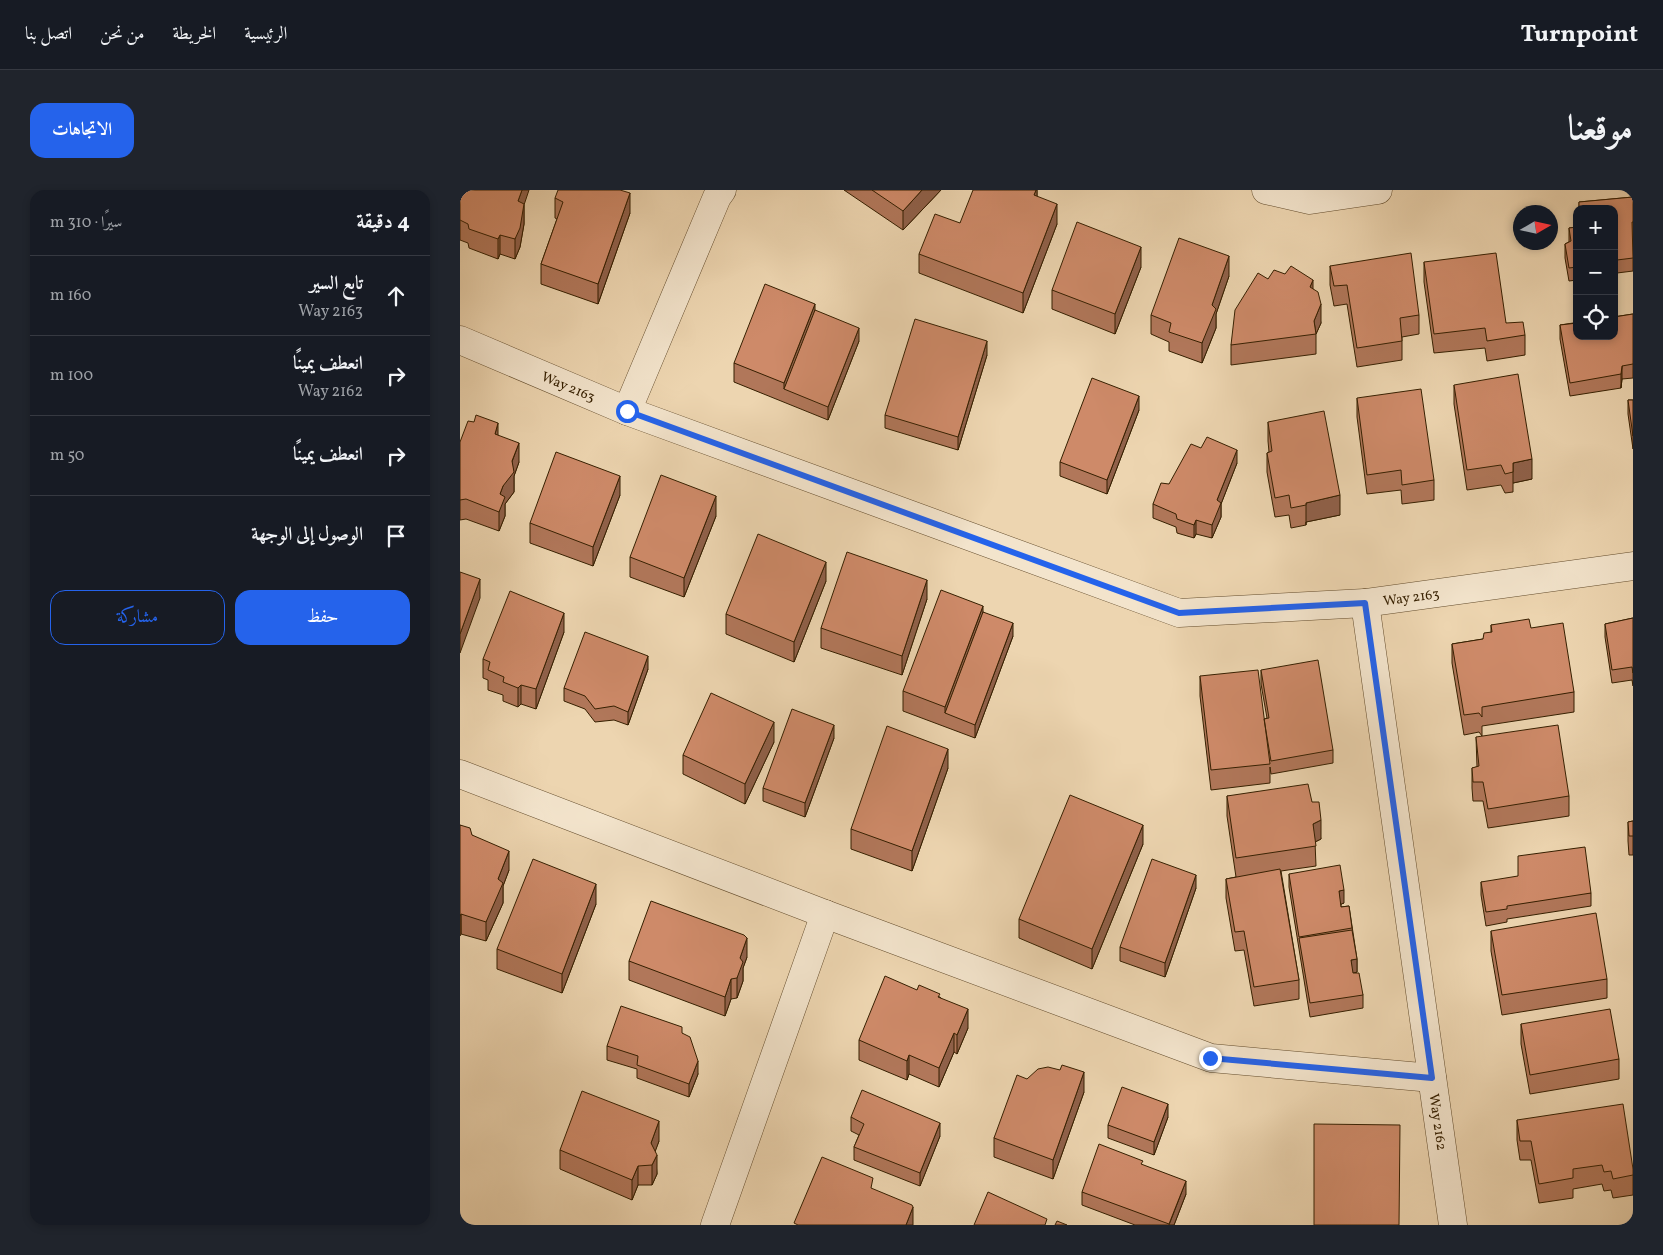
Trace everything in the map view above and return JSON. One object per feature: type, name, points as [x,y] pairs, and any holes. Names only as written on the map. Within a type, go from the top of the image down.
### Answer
[{"type":"street","points":[[627,411],[717,197],[722,190]]},
{"type":"street","points":[[1266,190],[1309,195],[1378,190]]},
{"type":"street","name":"Way 2163","points":[[460,340],[627,411],[1179,613],[1365,603],[1633,566]]},
{"type":"street","name":"Way 2162","points":[[1365,603],[1453,1225]]},
{"type":"street","points":[[460,774],[825,914],[1210,1058],[1432,1078]]},
{"type":"street","points":[[715,1225],[825,914]]},
{"type":"building","points":[[460,190],[522,190],[518,201],[524,204],[520,228],[515,239],[500,235],[498,239],[469,229],[468,224],[460,220]]},
{"type":"building","points":[[558,190],[620,190],[630,193],[598,284],[541,264],[563,202],[555,198]]},
{"type":"building","points":[[872,190],[922,190],[903,211]]},
{"type":"building","points":[[973,190],[1036,190],[1034,195],[1057,204],[1023,293],[919,254],[935,214],[960,223]]},
{"type":"building","points":[[1633,197],[1633,258],[1618,260],[1618,205],[1579,205],[1579,202]]},
{"type":"building","points":[[1077,222],[1141,247],[1115,314],[1052,290]]},
{"type":"building","points":[[1569,228],[1573,228],[1573,268],[1569,268],[1565,244],[1571,241]]},
{"type":"building","points":[[1179,238],[1229,256],[1212,305],[1216,309],[1202,343],[1169,332],[1171,323],[1151,315]]},
{"type":"building","points":[[1411,253],[1419,315],[1400,318],[1402,341],[1357,348],[1347,285],[1334,286],[1330,266]]},
{"type":"building","points":[[1496,253],[1506,323],[1523,322],[1525,335],[1487,341],[1485,328],[1434,334],[1424,262]]},
{"type":"building","points":[[1291,266],[1313,280],[1310,287],[1318,292],[1321,304],[1314,321],[1316,334],[1231,345],[1235,310],[1258,273],[1268,279],[1274,270],[1285,274]]},
{"type":"building","points":[[765,284],[815,304],[784,383],[734,363]]},
{"type":"building","points":[[815,310],[859,328],[828,407],[784,389]]},
{"type":"building","points":[[1633,314],[1633,364],[1622,366],[1621,374],[1570,383],[1560,325],[1573,323],[1573,340],[1618,340],[1618,316]]},
{"type":"building","points":[[915,319],[987,341],[958,437],[885,415]]},
{"type":"building","points":[[1518,374],[1532,459],[1513,463],[1513,472],[1505,474],[1501,465],[1467,470],[1454,385]]},
{"type":"building","points":[[1092,378],[1139,396],[1107,480],[1060,462]]},
{"type":"building","points":[[1421,389],[1434,480],[1402,485],[1401,470],[1367,475],[1357,398]]},
{"type":"building","points":[[1628,400],[1633,400],[1633,436]]},
{"type":"building","points":[[1324,411],[1340,495],[1291,508],[1289,495],[1275,498],[1267,453],[1272,451],[1268,422]]},
{"type":"building","points":[[476,415],[498,423],[495,434],[519,443],[512,461],[514,472],[503,486],[500,494],[505,497],[499,512],[466,499],[460,500],[460,442],[468,421],[474,422]]},
{"type":"building","points":[[1207,437],[1237,450],[1217,500],[1221,503],[1212,525],[1196,520],[1194,525],[1177,519],[1176,514],[1153,504],[1161,483],[1169,484],[1191,444],[1201,448]]},
{"type":"building","points":[[556,452],[620,476],[593,547],[530,523]]},
{"type":"building","points":[[661,475],[716,496],[684,578],[630,557]]},
{"type":"building","points":[[758,534],[826,562],[794,642],[726,614]]},
{"type":"building","points":[[847,552],[927,580],[902,656],[821,628]]},
{"type":"building","points":[[460,572],[480,579],[460,634]]},
{"type":"building","points":[[941,590],[983,606],[945,707],[903,691]]},
{"type":"building","points":[[510,591],[564,613],[536,689],[521,685],[518,688],[503,682],[504,677],[488,670],[490,662],[483,659]]},
{"type":"building","points":[[983,612],[1013,623],[975,725],[945,713]]},
{"type":"building","points":[[1633,618],[1633,673],[1632,667],[1612,670],[1605,624]]},
{"type":"building","points":[[1529,619],[1531,628],[1563,623],[1574,692],[1482,707],[1482,717],[1479,713],[1464,715],[1452,644],[1483,639],[1484,633],[1492,632],[1491,625]]},
{"type":"building","points":[[585,632],[648,656],[628,712],[614,706],[595,709],[585,696],[564,688]]},
{"type":"building","points":[[1318,660],[1333,750],[1271,761],[1264,719],[1269,718],[1261,670]]},
{"type":"building","points":[[1258,670],[1270,764],[1211,770],[1200,676]]},
{"type":"building","points":[[711,693],[774,722],[745,784],[683,755]]},
{"type":"building","points":[[792,709],[834,725],[805,803],[763,788]]},
{"type":"building","points":[[1558,725],[1569,796],[1488,809],[1483,782],[1473,782],[1472,768],[1479,766],[1476,737]]},
{"type":"building","points":[[887,726],[948,749],[912,851],[851,829]]},
{"type":"building","points":[[1308,784],[1312,802],[1319,802],[1321,820],[1313,824],[1316,846],[1236,858],[1227,796]]},
{"type":"building","points":[[1070,795],[1143,825],[1092,949],[1019,919]]},
{"type":"building","points":[[1633,821],[1633,836],[1629,836],[1628,822]]},
{"type":"building","points":[[460,825],[470,828],[472,835],[509,851],[498,879],[503,883],[486,922],[461,914],[460,916]]},
{"type":"building","points":[[1585,847],[1591,893],[1507,906],[1507,909],[1486,912],[1481,882],[1518,876],[1518,856]]},
{"type":"building","points":[[533,859],[596,884],[562,974],[497,949]]},
{"type":"building","points":[[1152,859],[1196,875],[1165,963],[1120,947]]},
{"type":"building","points":[[1340,865],[1344,890],[1339,891],[1341,907],[1349,906],[1352,928],[1299,937],[1289,874]]},
{"type":"building","points":[[1280,869],[1299,980],[1254,987],[1244,931],[1235,932],[1226,879]]},
{"type":"building","points":[[651,901],[744,935],[747,938],[740,958],[743,962],[737,978],[731,979],[725,997],[629,961]]},
{"type":"building","points":[[1596,913],[1607,979],[1502,995],[1491,931]]},
{"type":"building","points":[[1352,930],[1357,959],[1351,960],[1353,973],[1359,973],[1363,995],[1310,1003],[1299,938]]},
{"type":"building","points":[[885,976],[917,990],[919,985],[940,994],[938,997],[968,1009],[957,1035],[954,1033],[939,1068],[909,1055],[907,1061],[859,1040]]},
{"type":"building","points":[[621,1006],[682,1027],[682,1033],[690,1037],[698,1061],[689,1084],[637,1065],[638,1056],[607,1046]]},
{"type":"building","points":[[1610,1009],[1619,1059],[1530,1075],[1521,1024]]},
{"type":"building","points":[[1062,1065],[1084,1072],[1053,1160],[994,1138],[1017,1075],[1027,1079],[1038,1069],[1048,1067],[1060,1070]]},
{"type":"building","points":[[1122,1087],[1168,1104],[1154,1142],[1108,1125]]},
{"type":"building","points":[[862,1090],[940,1123],[920,1173],[854,1147],[864,1124],[851,1117]]},
{"type":"building","points":[[582,1091],[659,1121],[651,1143],[657,1155],[652,1165],[638,1166],[632,1180],[560,1150]]},
{"type":"building","points":[[1623,1104],[1633,1175],[1613,1179],[1611,1171],[1604,1172],[1602,1165],[1573,1169],[1573,1178],[1539,1184],[1531,1141],[1520,1141],[1517,1120]]},
{"type":"building","points":[[1314,1124],[1400,1125],[1399,1225],[1314,1225]]},
{"type":"building","points":[[1099,1144],[1143,1161],[1141,1164],[1186,1181],[1169,1224],[1082,1192]]},
{"type":"building","points":[[822,1157],[873,1178],[871,1188],[912,1205],[913,1207],[906,1225],[798,1225],[794,1223]]},
{"type":"building","points":[[988,1192],[1047,1219],[1045,1225],[974,1225]]},
{"type":"building","points":[[1057,1221],[1067,1225],[1055,1225]]},
{"type":"route","points":[[627,411],[1179,613],[1365,603],[1432,1078],[1210,1058]]}]
